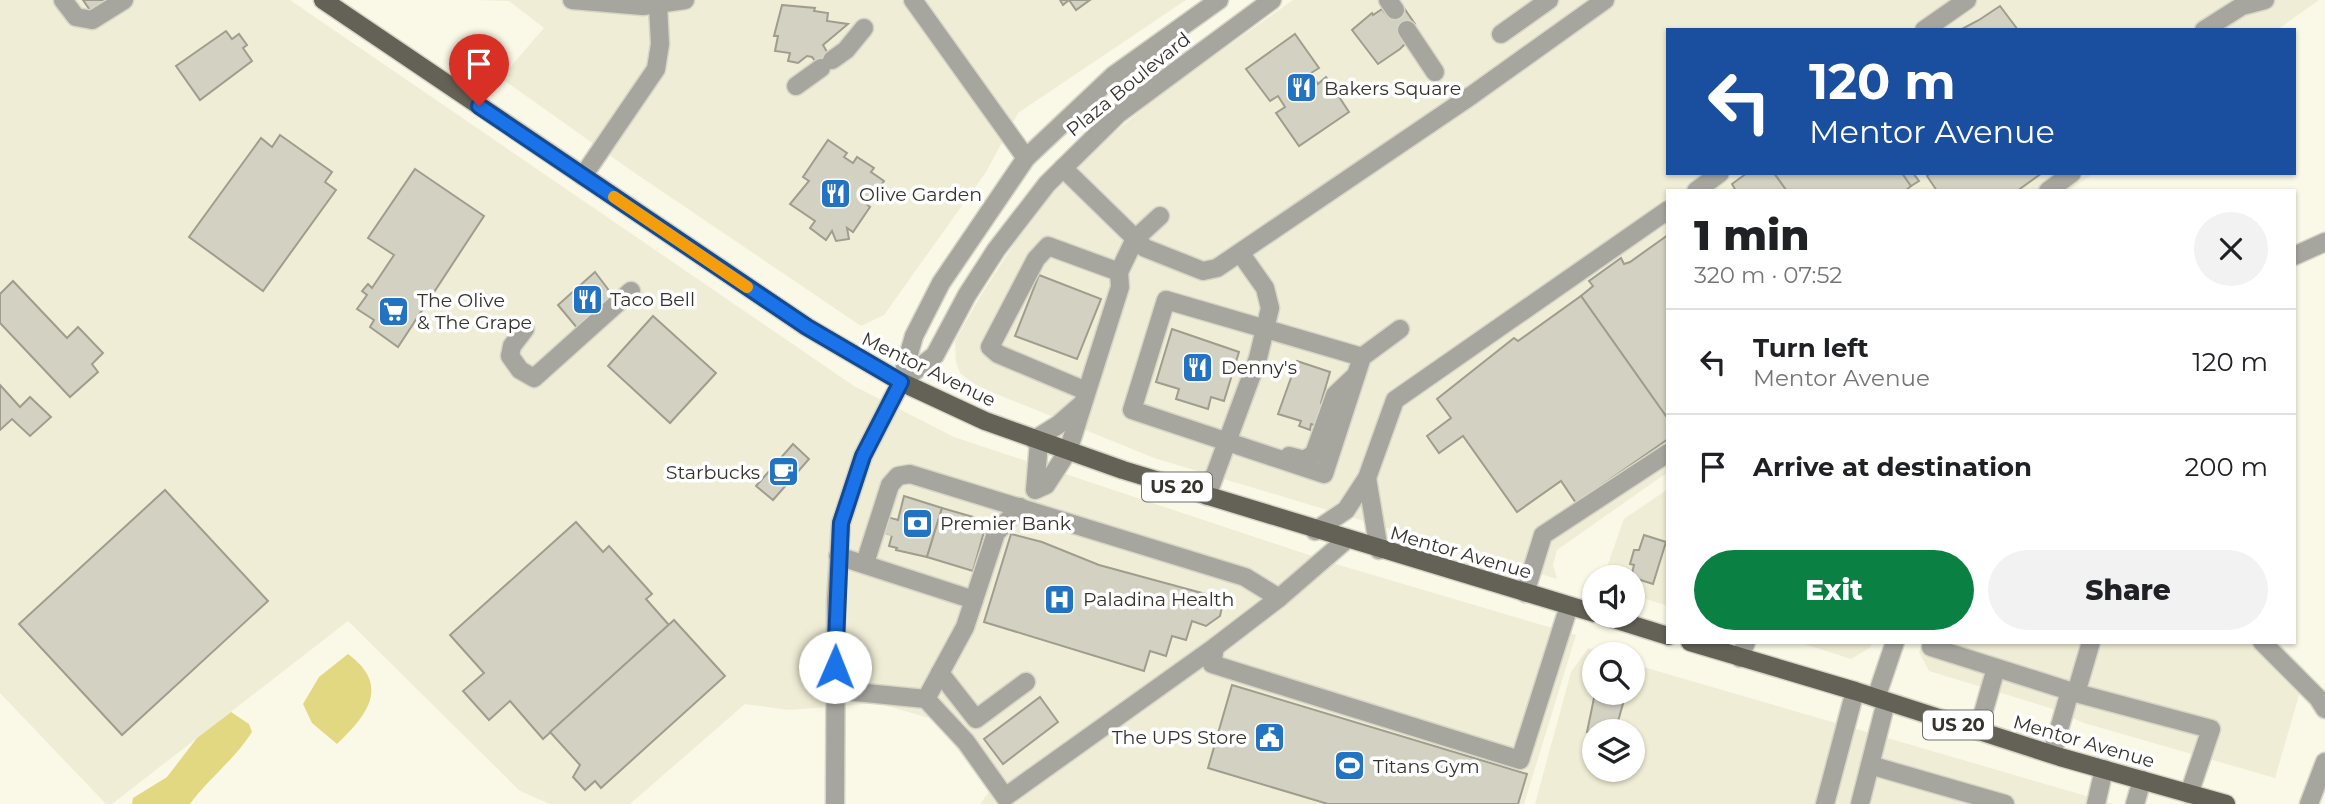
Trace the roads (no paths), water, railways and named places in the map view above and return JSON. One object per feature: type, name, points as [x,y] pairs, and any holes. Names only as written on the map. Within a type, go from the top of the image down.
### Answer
[{"type":"main road","name":"Mentor Avenue","points":[[323,0],[807,327],[901,382],[1068,452],[1315,531],[1582,610]]},
{"type":"main road","points":[[1642,628],[1666,635]]},
{"type":"main road","name":"Mentor Avenue","points":[[1703,644],[1743,650],[1881,700],[1978,731],[2194,798],[2226,804]]},
{"type":"street","points":[[63,0],[76,17],[92,20],[124,0]]},
{"type":"street","points":[[572,0],[658,5],[685,0]]},
{"type":"street","points":[[913,0],[1026,158]]},
{"type":"street","name":"Plaza Boulevard","points":[[835,804],[838,556],[847,498],[863,456],[901,382],[914,336],[941,283],[986,212],[1026,158],[1114,75],[1219,0]]},
{"type":"street","name":"Plaza Boulevard","points":[[901,382],[936,355],[967,295],[996,250],[1063,167],[1118,114],[1272,0]]},
{"type":"street","points":[[1502,34],[1549,0]]},
{"type":"street","points":[[1063,167],[1144,248],[1203,271],[1217,268],[1241,254],[1605,0]]},
{"type":"street","points":[[1927,28],[1967,0]]},
{"type":"street","points":[[2207,28],[2242,6],[2264,0]]},
{"type":"street","points":[[583,176],[656,69],[660,44],[658,5]]},
{"type":"street","points":[[796,86],[846,50],[864,28]]},
{"type":"street","points":[[1408,30],[1435,72]]},
{"type":"street","points":[[1699,189],[1717,175]]},
{"type":"street","points":[[2051,189],[2069,175]]},
{"type":"street","points":[[1315,531],[1346,510],[1367,478],[1395,400],[1666,211]]},
{"type":"street","points":[[1084,397],[1058,425],[1037,441],[1035,490],[1046,485],[1068,452],[1120,287],[1119,272],[1135,239],[1160,216]]},
{"type":"street","points":[[2296,255],[2325,242]]},
{"type":"street","points":[[1084,397],[998,354],[990,347],[1036,259],[1048,246],[1119,272]]},
{"type":"street","points":[[1207,496],[1266,330],[1270,309],[1265,288],[1241,254]]},
{"type":"street","points":[[525,329],[512,346],[510,356],[520,370],[534,378],[631,292]]},
{"type":"street","points":[[1362,357],[1166,300],[1132,411],[1324,474],[1362,357],[1400,329]]},
{"type":"street","points":[[1525,593],[1543,535],[1666,454]]},
{"type":"street","points":[[870,565],[889,526],[899,485],[911,474]]},
{"type":"street","points":[[870,565],[890,485],[898,475],[911,474],[1245,577],[1279,598]]},
{"type":"street","points":[[1367,478],[1379,550]]},
{"type":"street","points":[[926,699],[965,627],[996,533],[1020,507]]},
{"type":"street","points":[[835,690],[926,699],[966,742],[1005,796],[1215,647],[1279,598],[1346,540]]},
{"type":"street","points":[[838,556],[974,600]]},
{"type":"street","points":[[1215,647],[1212,664],[1520,760],[1569,606]]},
{"type":"street","points":[[1860,804],[1895,644]]},
{"type":"street","points":[[2052,754],[2090,644]]},
{"type":"street","points":[[2264,644],[2318,698],[2325,709]]},
{"type":"street","points":[[1931,647],[2073,692],[2211,729],[2194,798]]},
{"type":"street","points":[[1978,731],[1996,668]]},
{"type":"street","points":[[940,673],[976,719],[1026,682]]},
{"type":"street","points":[[1825,804],[1855,691]]},
{"type":"street","points":[[2309,804],[2325,762]]},
{"type":"street","points":[[1870,765],[2005,804]]},
{"type":"street","points":[[2096,804],[2104,769]]},
{"type":"street","points":[[2135,804],[2142,780]]},
{"type":"tunnel","points":[[886,534],[891,519]]},
{"type":"place","name":"Bakers Square","points":[[1301,88]]},
{"type":"place","name":"Olive Garden","points":[[836,194]]},
{"type":"place","name":"Taco Bell","points":[[587,299]]},
{"type":"place","name":"The Olive & The Grape","points":[[394,311]]},
{"type":"place","name":"Denny's","points":[[1198,367]]},
{"type":"place","name":"Starbucks","points":[[783,472]]},
{"type":"place","name":"Premier Bank","points":[[917,523]]},
{"type":"place","name":"Paladina Health","points":[[1060,599]]},
{"type":"place","name":"The UPS Store","points":[[1270,737]]},
{"type":"place","name":"Titans Gym","points":[[1350,766]]}]
